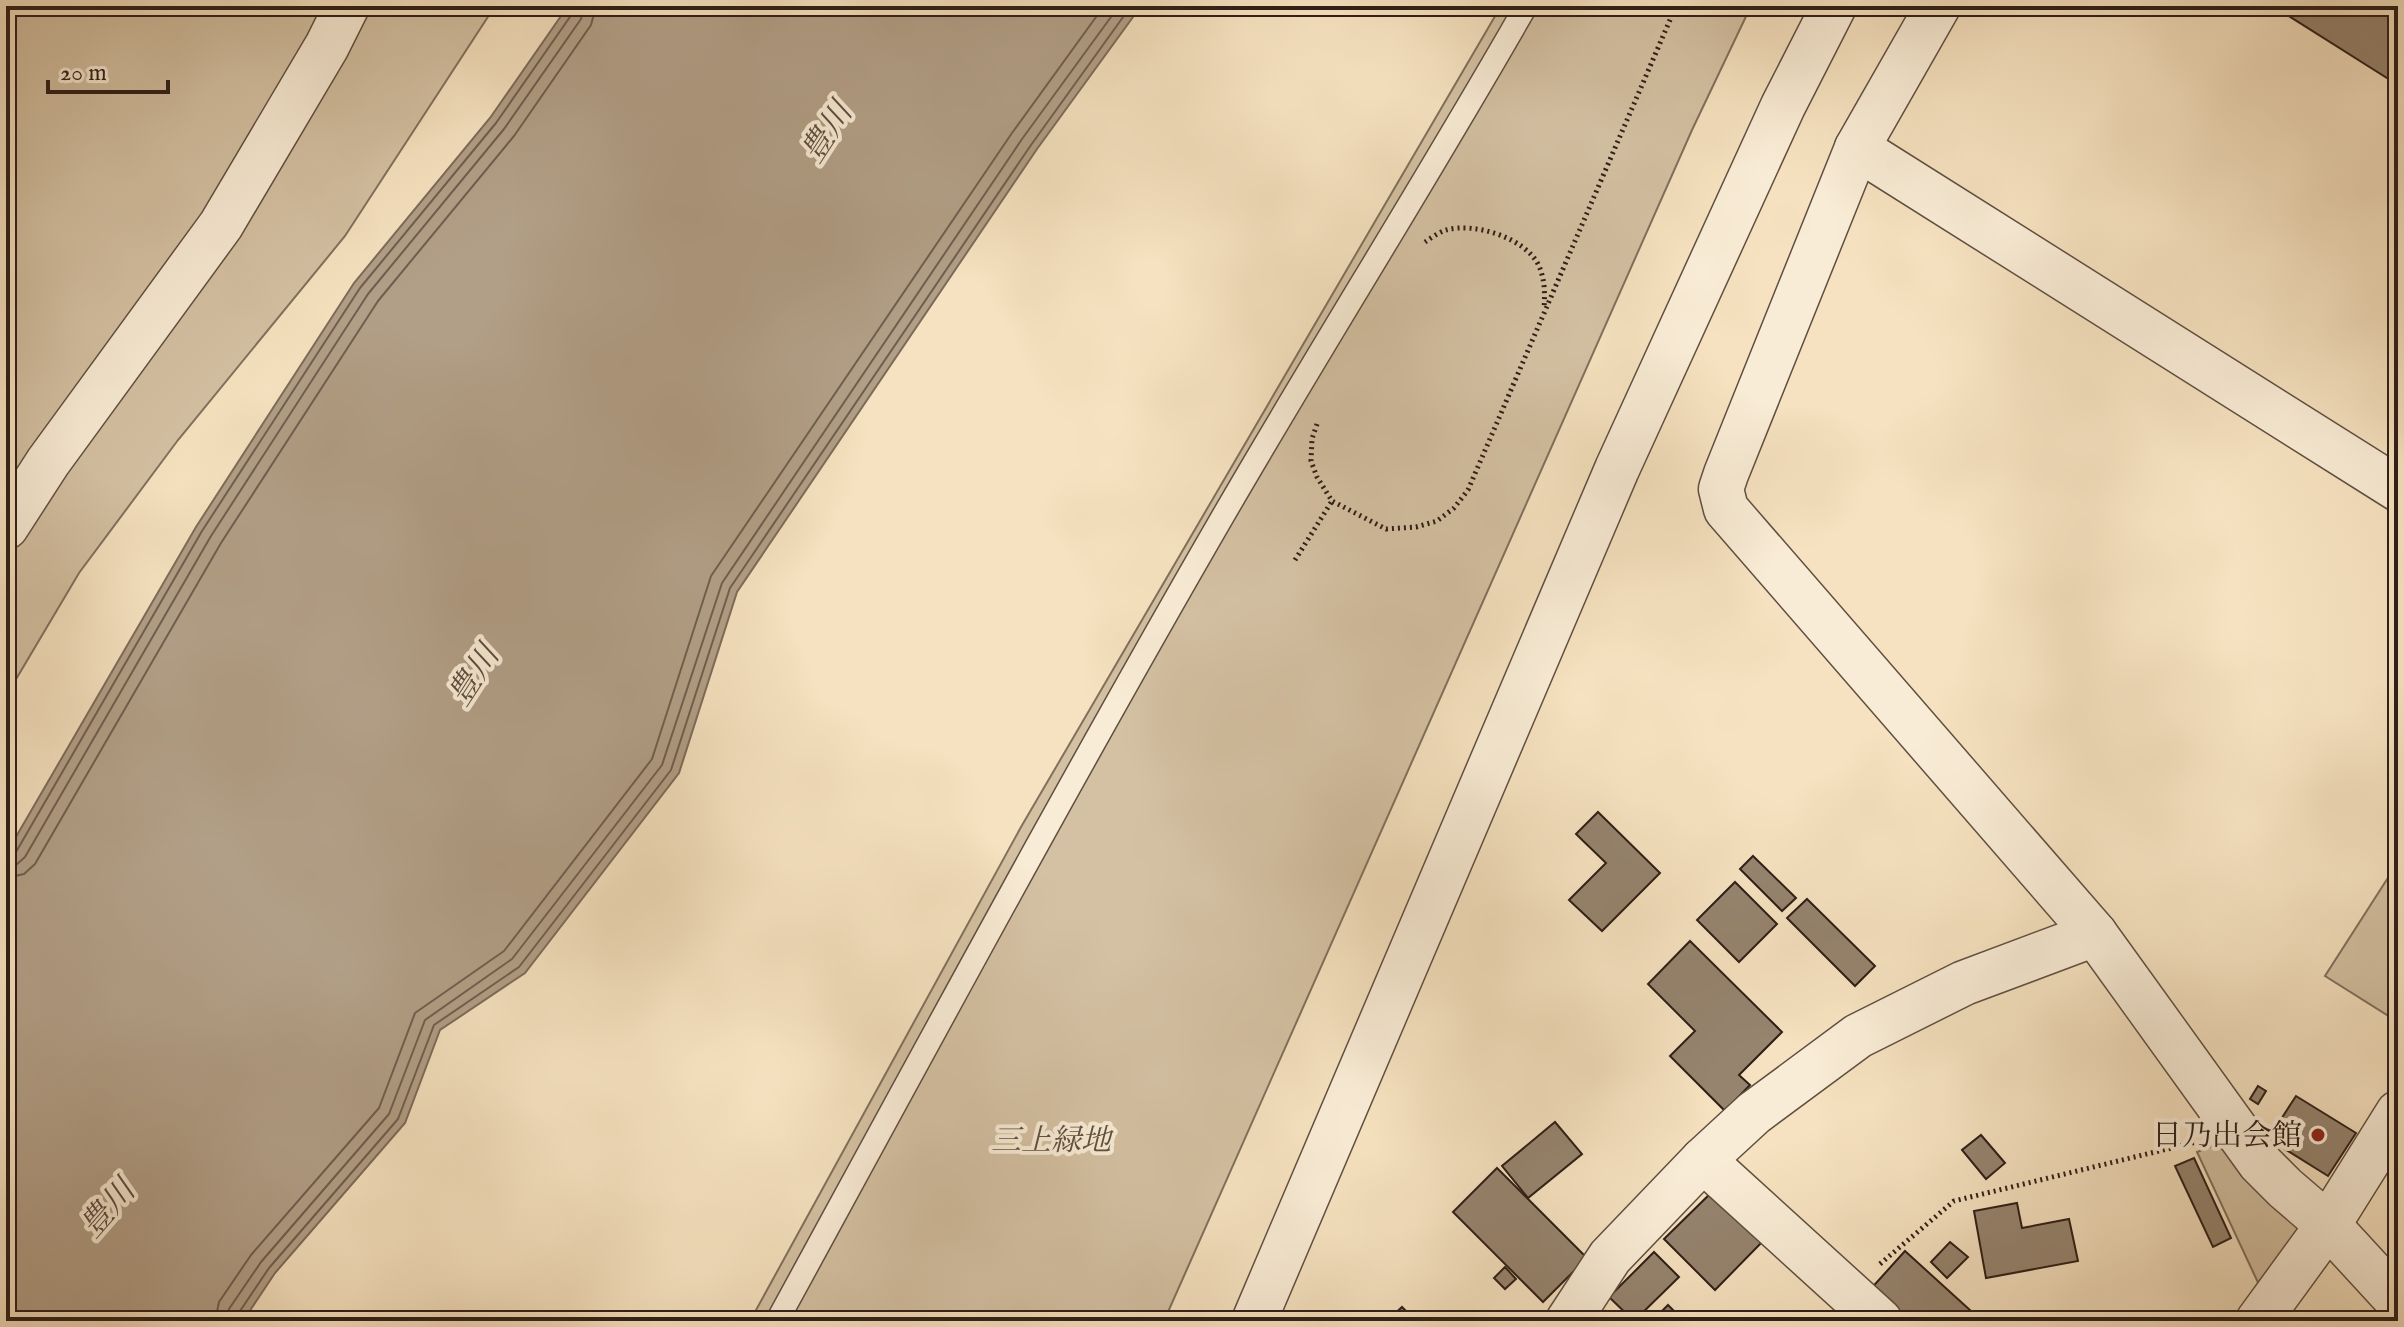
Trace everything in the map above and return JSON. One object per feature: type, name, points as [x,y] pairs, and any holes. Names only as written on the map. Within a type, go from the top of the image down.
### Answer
[{"type":"street","points":[[6,527],[48,462],[221,225],[327,46],[347,6]]},
{"type":"street","points":[[1254,1321],[1617,469],[1783,106],[1834,6]]},
{"type":"street","points":[[1938,6],[1857,148],[1726,474],[1721,489],[1726,509],[2095,934],[2260,1163],[2328,1225],[2398,1301]]},
{"type":"street","points":[[1857,148],[2398,489]]},
{"type":"street","points":[[1568,1321],[1610,1257],[1703,1160],[1754,1113],[1858,1036],[1964,983],[2095,934]]},
{"type":"street","points":[[2258,1321],[2328,1225],[2398,1113]]},
{"type":"street","points":[[1703,1160],[1880,1321]]},
{"type":"lane","points":[[777,1321],[1053,814],[1144,654],[1256,458],[1443,152],[1526,6]]},
{"type":"path","points":[[1318,420],[1312,439],[1311,461],[1332,501],[1386,529],[1416,527],[1437,521],[1454,508],[1468,490],[1676,6]]},
{"type":"path","points":[[1426,232],[1419,245],[1446,230],[1468,229],[1492,232],[1518,243],[1538,264],[1546,289],[1543,314]]},
{"type":"path","points":[[1295,560],[1332,501]]},
{"type":"path","points":[[1848,1291],[1954,1201],[2205,1140],[2230,1120]]},
{"type":"green space","points":[[6,6],[495,6],[345,236],[178,440],[79,573],[6,696]]},
{"type":"green space","name":"三上緑地","points":[[1501,6],[1751,6],[1692,130],[1164,1321],[750,1321],[1021,827]]},
{"type":"green space","points":[[2393,870],[2398,874],[2398,1022],[2325,976]]},
{"type":"green space","points":[[2227,1134],[2309,1224],[2261,1289],[2197,1152],[2210,1147]]},
{"type":"water","name":"豊川","points":[[568,6],[1141,6],[1037,149],[737,592],[679,773],[525,973],[440,1030],[405,1123],[275,1273],[243,1321],[6,1321],[6,854],[196,527],[354,283],[490,118]]},
{"type":"building","points":[[2273,6],[2398,6],[2398,85]]},
{"type":"building","points":[[1598,812],[1660,873],[1602,931],[1569,900],[1606,863],[1576,834]]},
{"type":"building","points":[[1753,856],[1796,898],[1782,911],[1740,869]]},
{"type":"building","points":[[1735,882],[1777,924],[1739,962],[1697,920]]},
{"type":"building","points":[[1807,899],[1875,966],[1855,986],[1787,918]]},
{"type":"building","points":[[1690,941],[1782,1032],[1739,1075],[1750,1085],[1725,1111],[1670,1056],[1695,1031],[1648,984]]},
{"type":"building","points":[[2258,1086],[2266,1091],[2258,1104],[2250,1099]]},
{"type":"building","name":"日乃出会館","points":[[2296,1096],[2356,1133],[2328,1176],[2280,1146],[2285,1138],[2274,1130]]},
{"type":"building","points":[[1555,1122],[1582,1154],[1528,1198],[1502,1166]]},
{"type":"building","points":[[1981,1135],[2005,1163],[1986,1179],[1962,1150]]},
{"type":"building","points":[[2194,1158],[2231,1238],[2213,1247],[2175,1166]]},
{"type":"building","points":[[1497,1168],[1587,1258],[1543,1302],[1453,1212]]},
{"type":"building","points":[[1716,1188],[1766,1238],[1715,1290],[1664,1239]]},
{"type":"building","points":[[2017,1203],[2022,1228],[2069,1219],[2078,1261],[1986,1278],[1974,1211]]},
{"type":"building","points":[[1950,1242],[1968,1257],[1947,1278],[1931,1262]]},
{"type":"building","points":[[1905,1251],[1982,1321],[1900,1321],[1868,1292]]},
{"type":"building","points":[[1654,1252],[1679,1277],[1634,1321],[1609,1297]]},
{"type":"building","points":[[1505,1267],[1516,1279],[1505,1289],[1494,1278]]},
{"type":"building","points":[[1668,1305],[1684,1321],[1652,1321]]},
{"type":"building","points":[[1402,1307],[1416,1321],[1387,1321]]},
{"type":"building","points":[[1605,1311],[1615,1321],[1595,1321]]},
{"type":"place","name":"日乃出会館","points":[[2318,1135]]}]
